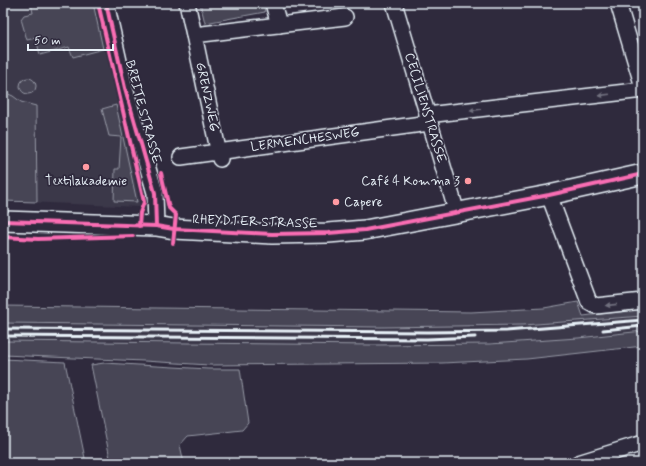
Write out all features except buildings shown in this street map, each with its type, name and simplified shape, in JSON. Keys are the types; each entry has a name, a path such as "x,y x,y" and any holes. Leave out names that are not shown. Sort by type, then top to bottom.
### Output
{"main road":[{"name":"RHEYDTER STRASSE","path":"3,221 156,226 174,229 272,234 328,233 365,230 457,213 643,174"}],"street":[{"name":"BREITE STRASSE","path":"106,3 125,88 155,193 156,226"},
{"name":"GRENZWEG","path":"187,3 219,156"},
{"path":"273,3 279,25"},
{"name":"CECILIENSTRASSE","path":"394,3 457,213"},
{"path":"618,3 643,87"},
{"path":"194,35 345,16"},
{"name":"LERMENCHESWEG","path":"181,157 219,156 428,119 643,90"},
{"path":"548,195 585,295 589,302 596,306 643,301"},
{"path":"578,463 643,443"}],"shaded area":[{"path":"3,3 95,3 140,207 3,201"},
{"path":"31,3 93,3 103,49 73,57 69,47 40,55 36,38 27,40 21,19 24,15 33,13"},
{"path":"200,3 263,3 265,12 205,23"},
{"path":"25,78 31,78 36,83 34,92 31,94 25,94 20,89 20,83"},
{"path":"4,92 21,102 36,106 37,202 3,201"},
{"path":"116,105 137,202 114,201 115,169 119,169 121,137 109,136 102,109"},
{"path":"578,302 583,316 643,309 643,316 523,325 381,327 3,323 3,306 471,312 544,308"},
{"path":"643,316 643,331 578,338 490,344 373,345 3,341 3,323 381,327 523,325"},
{"path":"643,331 643,346 527,359 442,363 209,365 3,355 3,341 373,345 490,344 578,338"},
{"path":"3,359 65,362 86,463 3,463"},
{"path":"104,363 208,369 240,369 248,423 242,430 188,436 180,445 184,463 111,463 91,365"}],"railway":[{"path":"3,329 428,332 506,331 643,320"},
{"path":"603,330 643,326"},
{"path":"3,336 427,339 475,337"}],"cycle path":[{"path":"98,3 144,202 140,213 139,226"},
{"path":"106,3 125,88 155,193 156,226"},
{"path":"161,173 169,208 176,215 173,243"},
{"path":"3,221 156,226 174,229 272,234 328,233 365,230 549,195 643,174"},
{"path":"3,237 38,239 133,236"}],"place":[{"name":"Textilakademie","path":"86,167"},
{"name":"Café 4 Komma 3","path":"468,181"},
{"name":"Capere","path":"336,202"}]}
